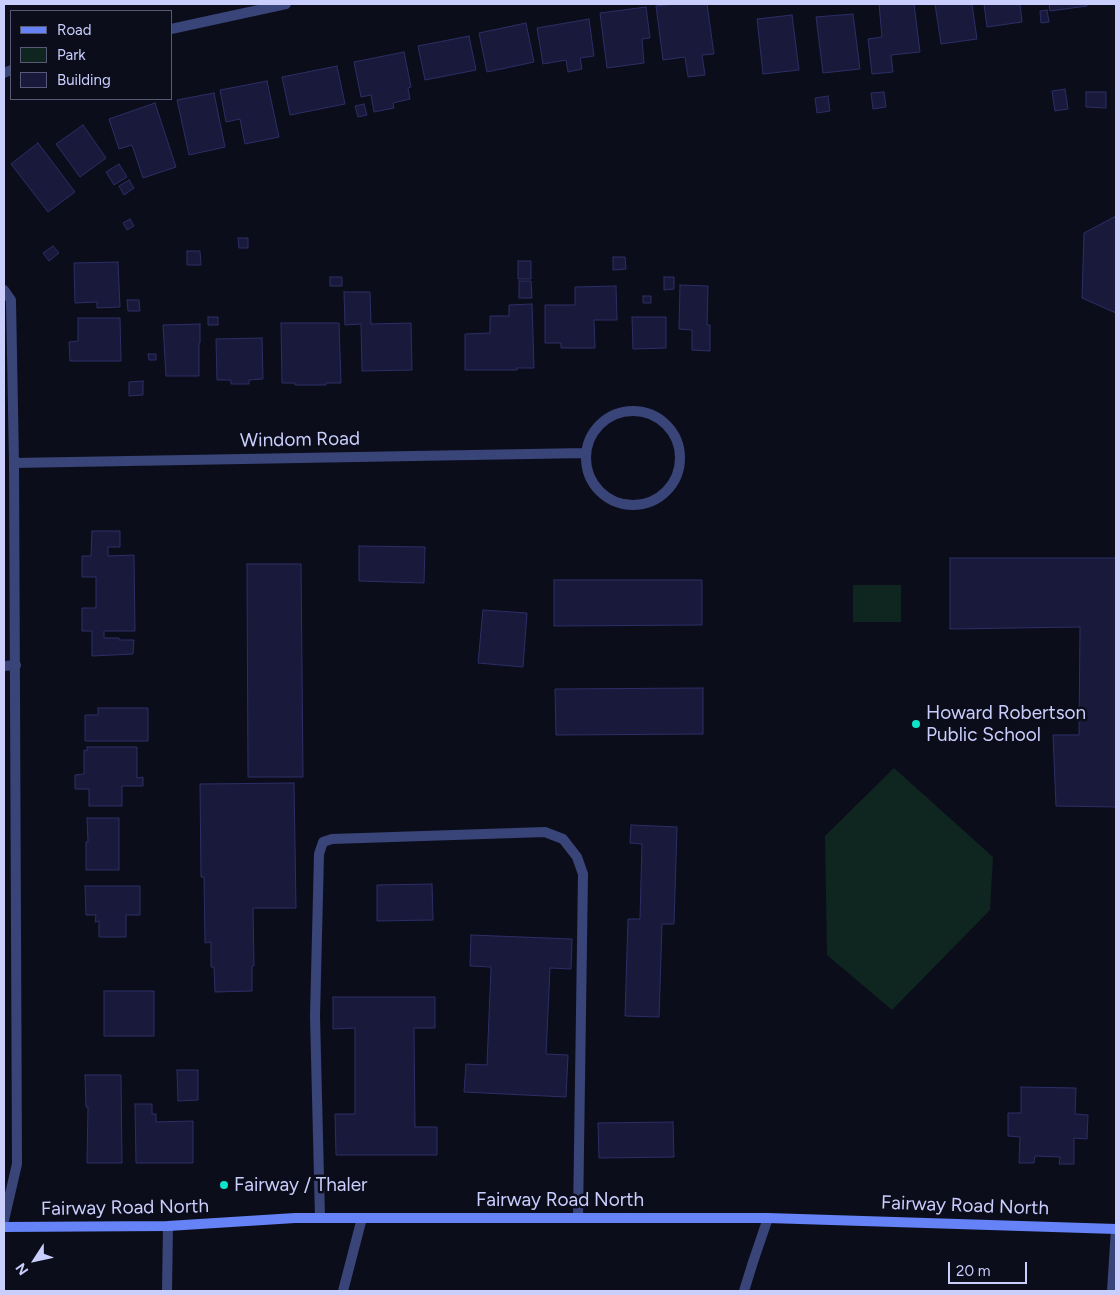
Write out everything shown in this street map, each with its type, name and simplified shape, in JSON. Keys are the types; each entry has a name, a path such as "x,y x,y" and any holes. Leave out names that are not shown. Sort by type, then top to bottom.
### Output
{"main road":[{"name":"Fairway Road North","path":"4,1227 168,1226 295,1218 768,1218 1116,1229"}],"street":[{"path":"172,29 286,4"},
{"path":"4,290 11,300 14,463 17,1164 4,1220"},
{"path":"630,411 642,412 658,418 670,429 679,446 679,472 671,487 660,498 635,506 619,504 605,497 594,485 587,470 586,453 590,438 600,424 614,415 630,411"},
{"name":"Windom Road","path":"14,463 586,453"},
{"path":"4,666 16,666"},
{"path":"320,1218 315,1016 319,854 323,842 332,839 544,832 563,839 577,857 583,874 578,1218"},
{"path":"343,1291 362,1218"},
{"path":"744,1291 768,1218"},
{"path":"166,1291 168,1226"},
{"path":"1112,1291 1116,1229"}],"green space":[{"path":"853,585 901,585 901,622 853,622"},
{"path":"894,768 993,857 990,910 892,1010 827,955 825,836"}],"building":[{"path":"707,4 714,54 702,55 705,75 688,77 685,57 663,60 656,6"},
{"path":"879,4 914,4 920,52 891,55 893,72 872,74 868,39 882,37"},
{"path":"935,4 972,4 977,39 941,44"},
{"path":"984,4 1020,4 1022,22 987,27"},
{"path":"1049,4 1087,4 1087,6 1050,11"},
{"path":"646,7 650,38 642,39 644,63 607,68 600,13"},
{"path":"1047,10 1049,22 1041,23 1040,11"},
{"path":"853,14 860,69 823,73 816,17"},
{"path":"792,15 799,70 763,74 757,19"},
{"path":"589,19 594,56 580,58 582,69 568,72 566,60 543,64 537,28"},
{"path":"526,23 534,62 487,72 479,33"},
{"path":"469,36 476,70 425,80 418,46"},
{"path":"404,52 411,87 408,88 410,99 393,103 394,108 374,112 371,95 361,97 354,62"},
{"path":"337,66 345,104 290,115 282,77"},
{"path":"267,81 279,137 245,144 240,119 226,122 220,90"},
{"path":"1065,89 1068,109 1055,111 1052,91"},
{"path":"884,92 886,107 873,109 871,93"},
{"path":"1086,92 1106,92 1106,108 1086,107"},
{"path":"214,93 225,147 189,155 177,100"},
{"path":"828,96 830,111 817,113 815,98"},
{"path":"155,103 176,167 143,178 132,145 119,149 109,119"},
{"path":"364,104 367,115 358,117 355,106"},
{"path":"83,125 106,158 80,177 56,144"},
{"path":"38,143 75,192 48,212 11,164"},
{"path":"119,164 127,177 114,185 106,172"},
{"path":"129,180 134,188 124,195 119,186"},
{"path":"1116,216 1116,313 1082,298 1084,233"},
{"path":"130,219 134,226 127,230 123,223"},
{"path":"238,238 248,238 248,248 239,248"},
{"path":"53,246 59,253 49,261 43,253"},
{"path":"187,251 200,251 201,265 187,265"},
{"path":"613,257 625,257 626,269 613,270"},
{"path":"518,261 531,261 531,279 518,279"},
{"path":"118,262 120,307 97,308 97,302 75,303 74,263"},
{"path":"330,277 342,277 342,286 330,286"},
{"path":"664,277 674,277 674,289 664,290"},
{"path":"519,281 531,281 532,298 519,298"},
{"path":"680,285 708,286 707,325 710,325 710,351 692,350 692,330 679,329"},
{"path":"616,286 617,320 594,320 595,348 561,348 561,343 545,343 545,305 575,305 575,287"},
{"path":"344,292 370,292 371,324 411,323 412,370 362,371 361,324 345,325"},
{"path":"643,296 651,296 651,303 643,303"},
{"path":"127,300 139,300 140,311 128,311"},
{"path":"532,304 534,368 517,368 517,370 465,370 465,334 490,333 490,316 509,316 509,305"},
{"path":"208,317 218,317 218,325 208,325"},
{"path":"632,317 666,317 666,348 633,349"},
{"path":"78,318 120,318 121,361 70,361 69,342 78,341"},
{"path":"281,323 339,323 341,383 295,385 295,383 282,383"},
{"path":"200,324 199,376 166,376 163,325"},
{"path":"262,338 263,379 249,380 249,384 231,384 231,380 217,380 216,339"},
{"path":"148,354 156,354 156,360 149,360"},
{"path":"143,381 143,395 129,396 129,382"},
{"path":"92,531 120,531 120,547 108,547 108,556 134,555 135,631 104,631 104,638 134,640 133,654 92,656 92,631 82,631 82,608 96,608 96,577 82,577 82,556 91,556"},
{"path":"359,546 425,547 424,583 359,581"},
{"path":"950,558 1116,558 1116,807 1056,806 1053,735 1079,735 1080,627 950,629"},
{"path":"247,564 301,564 303,777 248,777"},
{"path":"554,580 702,580 702,625 554,626"},
{"path":"483,610 527,613 523,667 478,663"},
{"path":"703,688 703,734 556,735 555,689"},
{"path":"98,708 148,708 148,741 85,741 85,715 98,715"},
{"path":"87,747 137,747 137,778 143,777 143,786 122,786 122,806 89,806 89,789 75,789 75,775 84,774 84,750 87,751"},
{"path":"294,783 296,908 253,908 254,966 252,966 252,991 215,992 214,967 211,967 211,942 205,943 204,877 201,877 200,784"},
{"path":"87,818 119,818 119,870 86,870"},
{"path":"631,825 677,827 674,924 662,924 659,1017 625,1016 628,919 640,919 642,844 630,843"},
{"path":"432,884 433,920 377,921 377,885"},
{"path":"85,886 140,886 140,915 126,915 126,937 99,937 99,921 95,922 96,915 86,915"},
{"path":"471,935 572,939 571,969 550,968 546,1054 568,1055 566,1097 464,1092 466,1064 487,1065 491,967 470,966"},
{"path":"104,991 154,991 154,1036 104,1036"},
{"path":"333,997 435,997 435,1028 414,1028 415,1127 437,1127 437,1155 336,1155 335,1114 355,1114 355,1028 333,1029"},
{"path":"177,1070 198,1070 198,1100 178,1101"},
{"path":"85,1075 121,1075 122,1163 87,1163 88,1107 86,1107"},
{"path":"1021,1087 1076,1088 1075,1114 1088,1115 1087,1139 1074,1138 1074,1164 1059,1164 1060,1157 1035,1156 1034,1163 1019,1163 1020,1137 1008,1136 1008,1113 1021,1113"},
{"path":"135,1104 152,1104 152,1114 156,1114 156,1122 193,1121 193,1163 136,1163"},
{"path":"673,1122 674,1157 599,1158 598,1123"}],"place":[{"name":"Howard Robertson Public School","path":"916,724"},
{"name":"Fairway / Thaler","path":"224,1185"}]}
